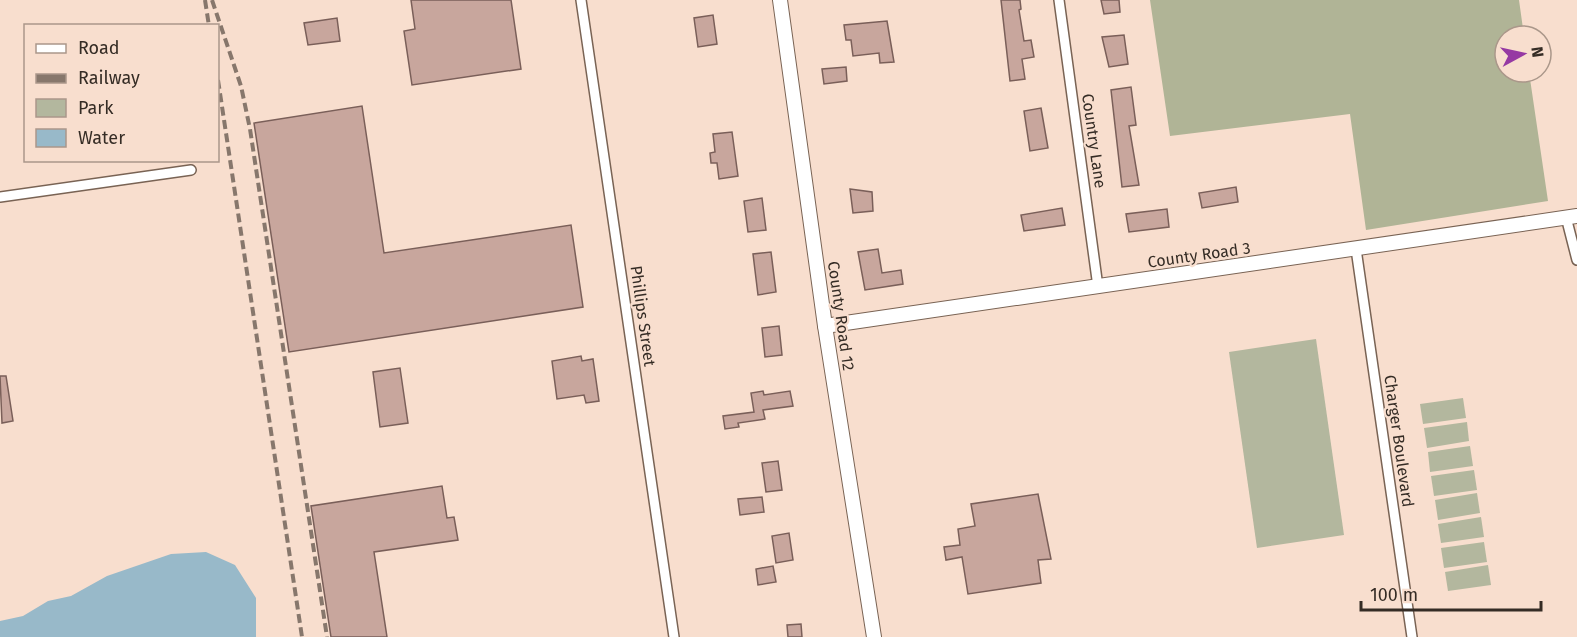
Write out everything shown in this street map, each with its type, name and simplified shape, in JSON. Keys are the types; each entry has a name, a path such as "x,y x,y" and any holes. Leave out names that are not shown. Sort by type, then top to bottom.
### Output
{"street":[{"name":"Phillips Street","path":"581,0 674,637"},
{"name":"County Road 12","path":"780,0 825,326 874,637"},
{"name":"Country Lane","path":"1059,0 1098,287"},
{"path":"0,197 191,170"},
{"name":"County Road 3","path":"825,326 1571,216"},
{"path":"1571,216 1577,260"},
{"name":"Charger Boulevard","path":"1356,249 1412,637"}],"green space":[{"path":"1150,0 1519,0 1522,24 1493,24 1493,84 1531,84 1548,201 1366,230 1350,114 1170,136"},
{"path":"1316,339 1344,535 1257,548 1229,352"},
{"path":"1463,398 1466,418 1423,424 1420,404"},
{"path":"1467,422 1469,441 1427,448 1424,428"},
{"path":"1470,446 1473,466 1430,472 1428,452"},
{"path":"1474,470 1477,490 1434,496 1431,476"},
{"path":"1477,493 1480,513 1438,520 1435,500"},
{"path":"1481,517 1484,537 1441,543 1438,524"},
{"path":"1484,542 1487,562 1444,568 1441,548"},
{"path":"1488,565 1491,585 1448,591 1445,572"}],"water":[{"path":"206,552 235,565 256,598 256,637 0,637 0,621 23,616 48,601 71,596 107,576 171,554"}],"building":[{"path":"411,0 511,0 521,69 412,85 404,31 415,29"},
{"path":"1001,0 1020,0 1021,9 1019,10 1024,41 1031,40 1034,57 1022,59 1025,79 1010,81"},
{"path":"1101,0 1119,0 1120,12 1104,14"},
{"path":"713,15 717,44 698,47 694,18"},
{"path":"337,18 340,41 308,45 304,23"},
{"path":"887,21 894,62 880,63 879,53 853,56 851,40 846,40 844,25"},
{"path":"1124,35 1128,64 1109,67 1102,37"},
{"path":"846,67 847,81 824,84 822,69"},
{"path":"1131,87 1136,125 1129,126 1139,185 1122,187 1111,90"},
{"path":"362,106 384,253 571,225 583,307 289,352 254,123"},
{"path":"1041,108 1048,148 1030,151 1024,111"},
{"path":"732,132 738,176 719,179 717,163 711,163 710,153 715,152 713,134"},
{"path":"1236,187 1238,202 1202,208 1199,193"},
{"path":"850,189 872,192 873,211 853,213"},
{"path":"762,198 766,230 748,232 744,201"},
{"path":"1062,208 1065,225 1024,231 1021,215"},
{"path":"1167,209 1169,227 1129,232 1126,214"},
{"path":"878,249 882,273 901,270 903,284 865,290 858,252"},
{"path":"771,252 776,292 758,295 753,254"},
{"path":"779,326 782,355 765,357 762,328"},
{"path":"581,356 582,361 593,359 599,401 586,403 584,395 557,399 552,361"},
{"path":"400,368 408,423 380,427 373,372"},
{"path":"0,376 6,376 13,421 2,423"},
{"path":"763,391 764,395 790,391 793,406 763,410 765,419 738,423 739,427 725,429 723,416 754,412 751,393"},
{"path":"778,461 782,490 766,492 762,463"},
{"path":"442,486 447,518 454,517 458,540 374,552 387,637 331,637 311,506"},
{"path":"1038,494 1051,559 1038,560 1041,583 968,594 962,557 946,560 944,547 960,545 958,529 975,526 971,504"},
{"path":"762,497 764,512 740,515 738,499"},
{"path":"789,533 793,560 776,563 772,536"},
{"path":"773,566 776,582 758,585 756,569"},
{"path":"801,624 802,637 788,637 787,625"}],"railway":[{"path":"205,0 209,24"},
{"path":"212,0 241,86 250,129 327,637"},
{"path":"219,87 302,637"}]}
